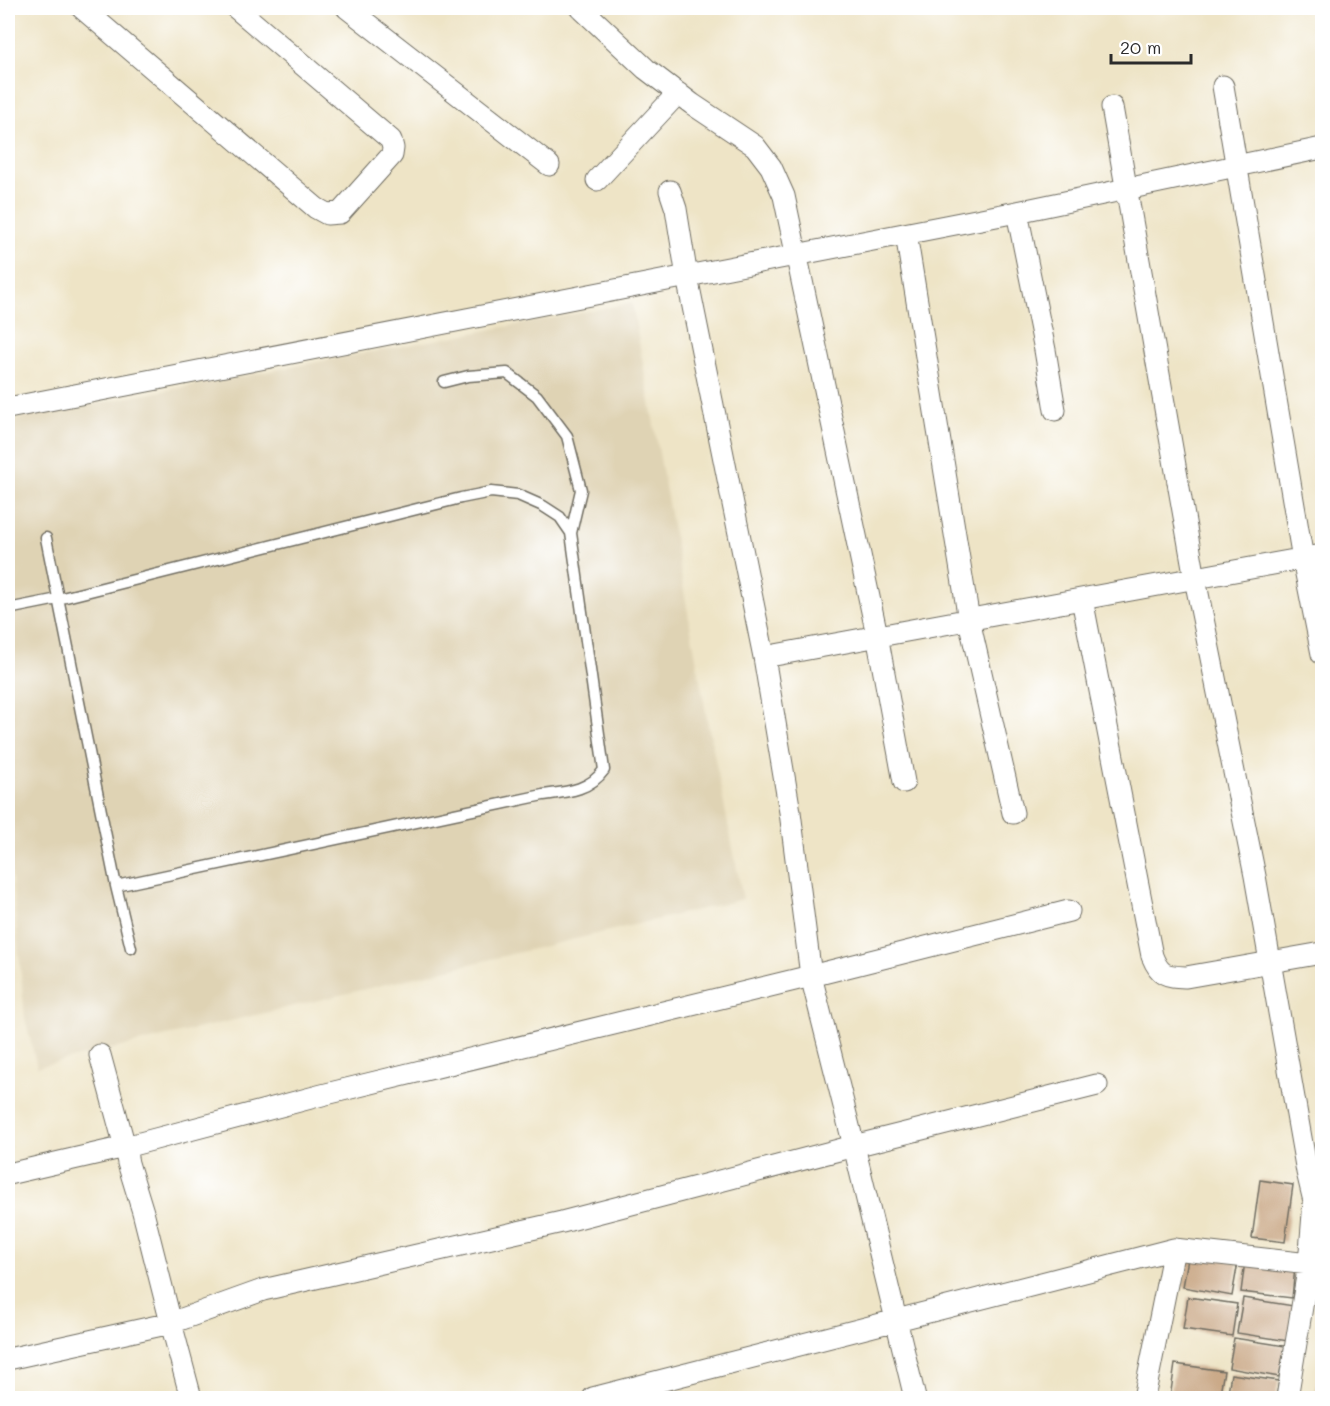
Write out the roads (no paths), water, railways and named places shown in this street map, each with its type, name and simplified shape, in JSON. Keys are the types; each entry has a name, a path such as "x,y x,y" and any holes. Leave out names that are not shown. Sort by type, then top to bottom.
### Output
{"street":[{"path":"82,8 316,208 327,214 340,213 392,155 391,140 236,8"},
{"path":"346,8 549,165"},
{"path":"581,8 646,69 755,146 771,167 784,196 877,636 904,782"},
{"path":"1223,86 1236,167 1313,557 1323,654"},
{"path":"597,180 678,93"},
{"path":"1112,107 1195,579 1251,854 1307,1172 1313,1191 1309,1264 1287,1398"},
{"path":"8,408 906,234 1323,148"},
{"path":"670,191 676,209 687,277 764,657 790,813 811,976 915,1398"},
{"path":"1017,212 1055,410"},
{"path":"906,234 969,620 1013,813"},
{"path":"764,657 1313,557"},
{"path":"1082,599 1152,956 1157,968 1167,976 1186,977 1323,952"},
{"path":"8,1174 125,1147 322,1095 1069,911"},
{"path":"100,1055 191,1398"},
{"path":"8,1359 171,1323 263,1290 562,1222 1097,1085"},
{"path":"593,1398 1174,1249 1309,1264"},
{"path":"1143,1398 1174,1249"}],"lane":[{"path":"116,886 570,791 596,781 603,770 571,533 581,490 567,436 537,396 507,373 468,376 444,382"},
{"path":"8,609 58,599 491,492 518,495 543,506 560,517 571,533"},
{"path":"46,538 130,948"}]}
